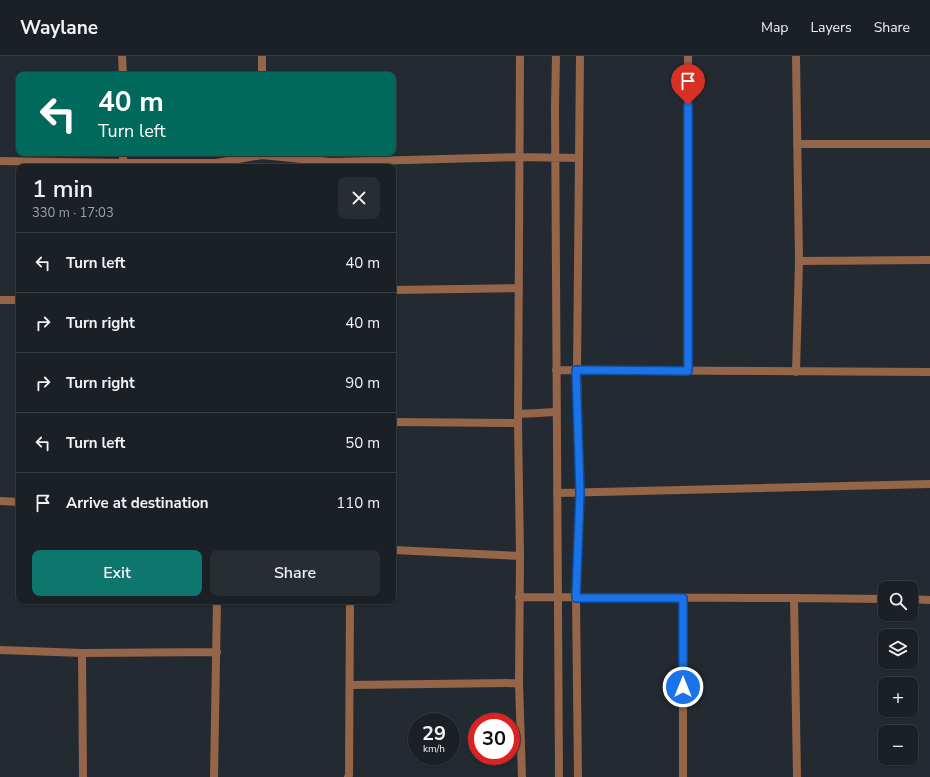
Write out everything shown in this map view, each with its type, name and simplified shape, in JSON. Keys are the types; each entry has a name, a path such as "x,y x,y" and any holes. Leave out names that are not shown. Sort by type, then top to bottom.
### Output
{"street":[{"path":"122,56 122,72"},
{"path":"262,56 262,72"},
{"path":"520,56 518,423 520,556 519,683 522,777"},
{"path":"556,56 556,412 558,494 559,777"},
{"path":"578,777 576,598 580,493 576,370 580,56"},
{"path":"688,56 688,371"},
{"path":"796,56 799,261 796,372"},
{"path":"797,144 930,144"},
{"path":"123,156 123,163"},
{"path":"220,164 254,156"},
{"path":"275,156 325,164"},
{"path":"354,164 519,157 578,158"},
{"path":"0,161 62,164"},
{"path":"102,164 170,164"},
{"path":"799,261 930,260"},
{"path":"396,290 518,288"},
{"path":"0,300 16,300"},
{"path":"556,370 930,372"},
{"path":"519,414 556,412"},
{"path":"396,422 518,423"},
{"path":"558,494 930,484"},
{"path":"0,502 16,502"},
{"path":"396,550 520,556"},
{"path":"519,597 878,599"},
{"path":"683,598 683,777"},
{"path":"794,598 797,777"},
{"path":"918,599 930,600"},
{"path":"214,777 217,604"},
{"path":"348,777 350,604"},
{"path":"0,650 82,653 217,652"},
{"path":"82,653 83,777"},
{"path":"350,685 519,683"}],"route":[{"path":"683,687 683,598 576,598 580,493 576,370 688,371 688,105"}]}
